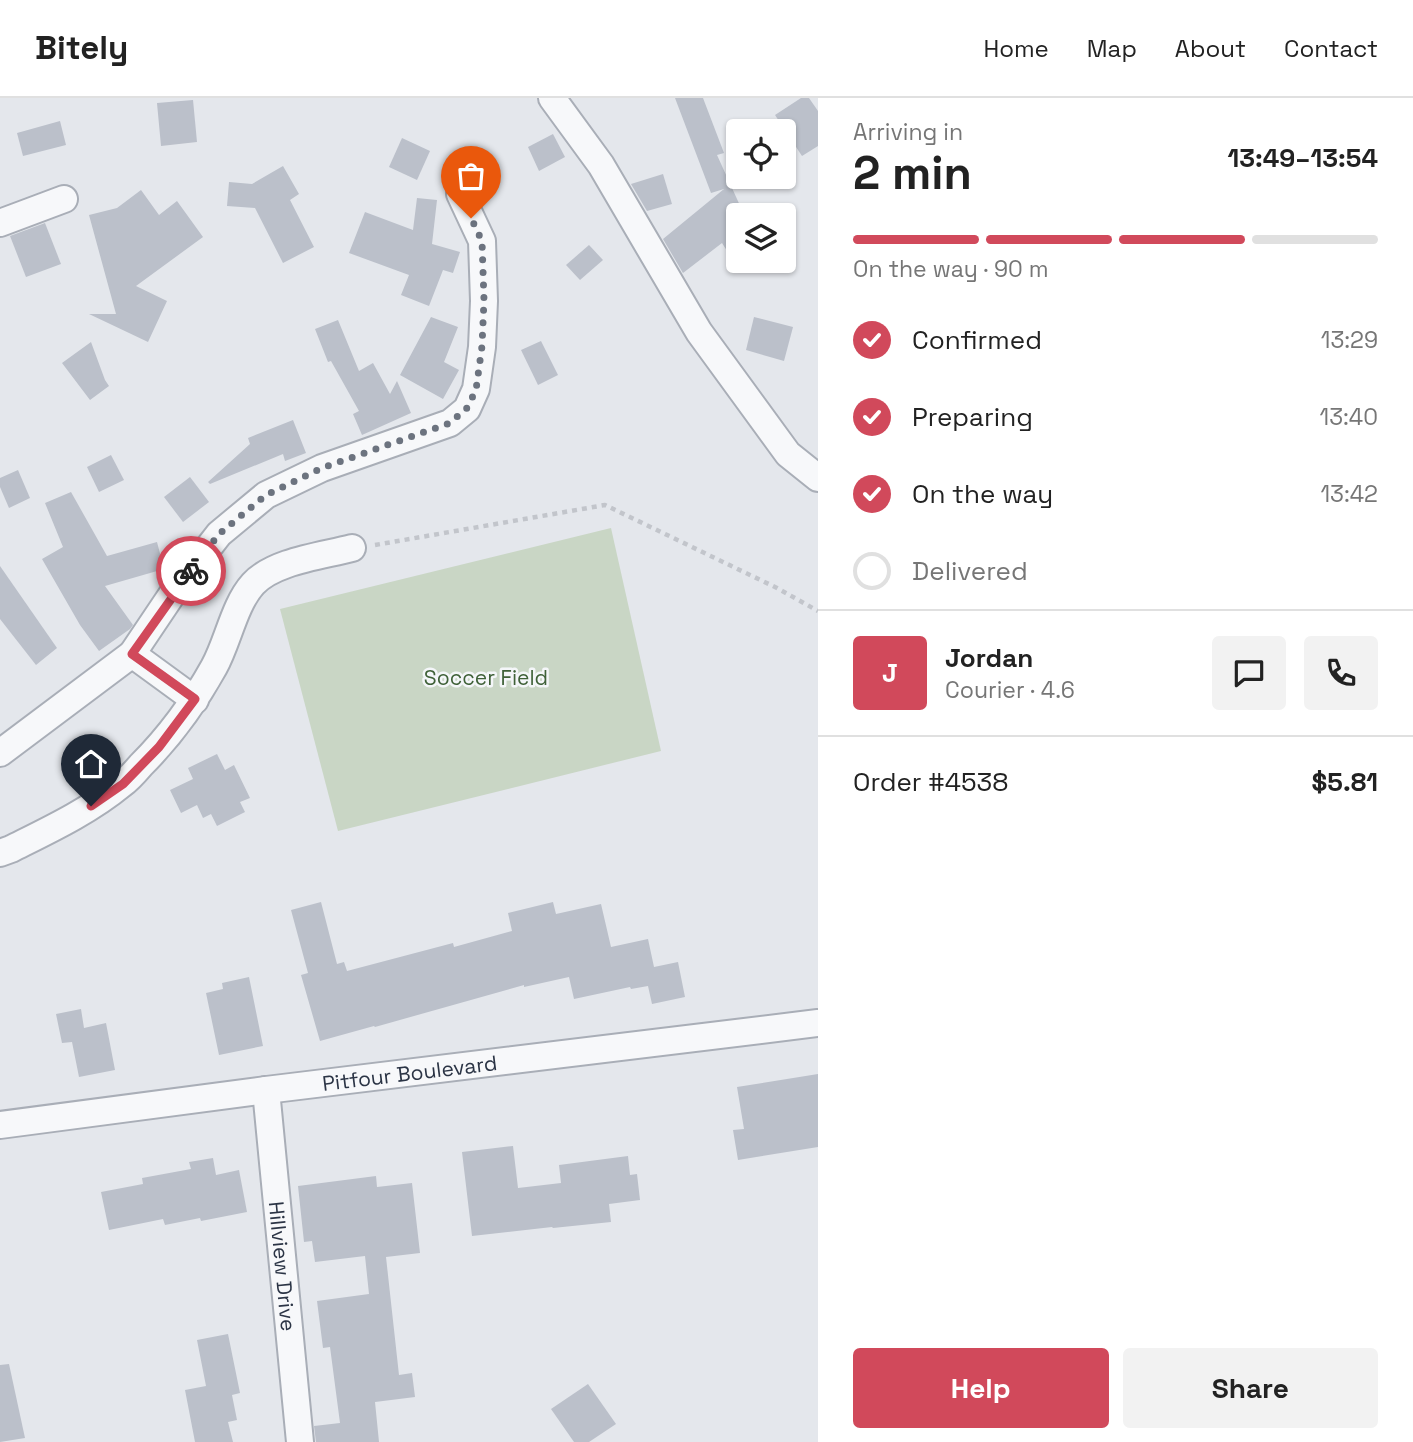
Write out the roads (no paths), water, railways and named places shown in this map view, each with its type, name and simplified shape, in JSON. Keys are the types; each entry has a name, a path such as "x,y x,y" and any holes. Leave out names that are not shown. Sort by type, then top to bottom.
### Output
{"street":[{"path":"552,98 601,165 699,332 788,454 818,478"},
{"path":"0,753 132,654 173,593 219,534 266,495 322,468 450,423 467,408 476,390 484,300 482,241 460,194"},
{"path":"0,223 64,199"},
{"path":"0,853 75,816 123,784 159,747 195,699 216,664 241,603 252,585 267,572 352,548"},
{"path":"132,654 195,699"},
{"name":"Pitfour Boulevard","path":"0,1125 818,1023"},
{"name":"Hillview Drive","path":"266,1090 300,1442"}],"park label":[{"name":"Soccer Field","path":"486,677"}]}
